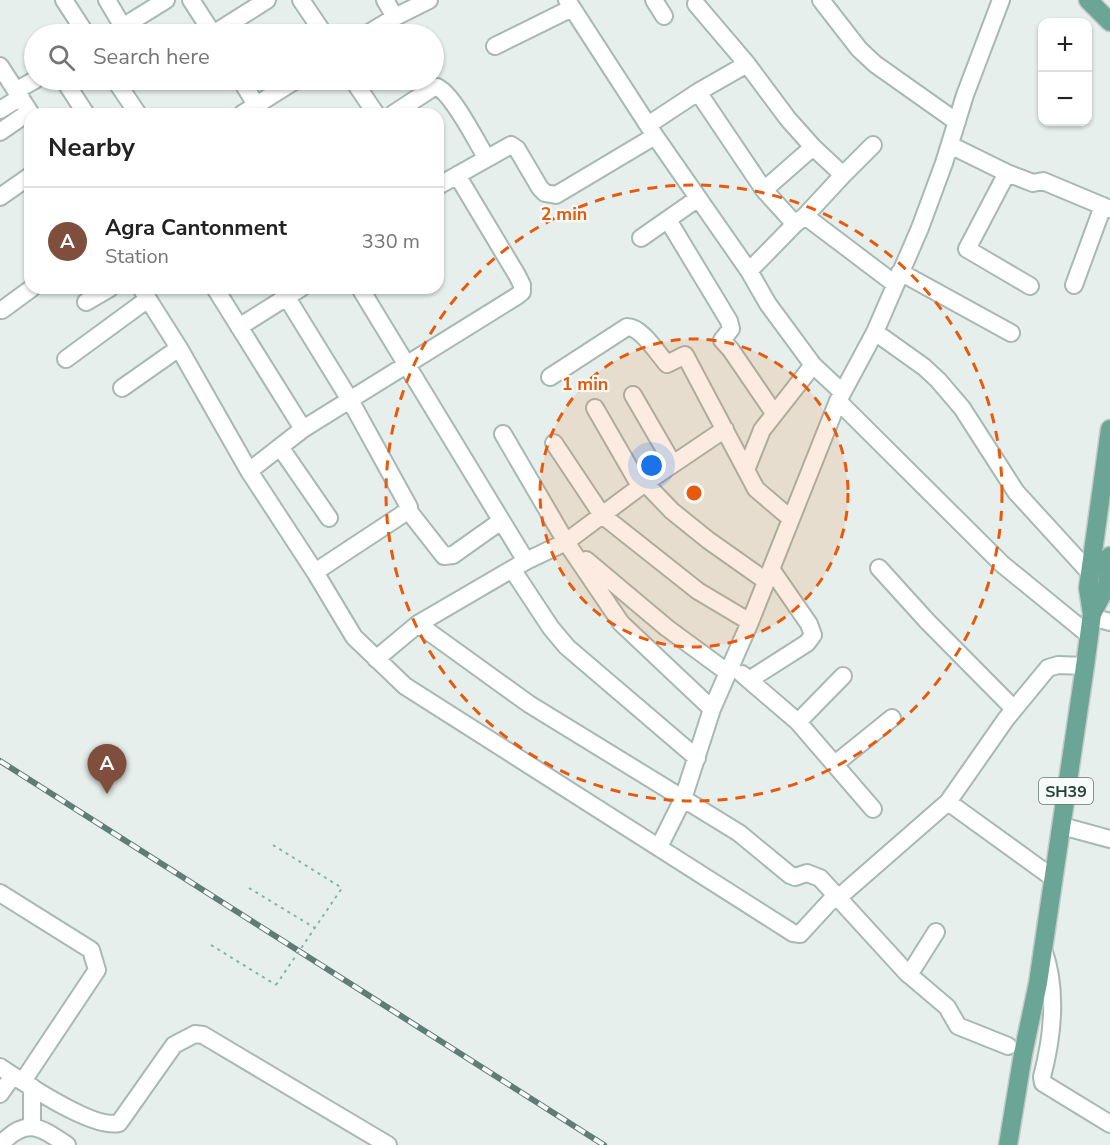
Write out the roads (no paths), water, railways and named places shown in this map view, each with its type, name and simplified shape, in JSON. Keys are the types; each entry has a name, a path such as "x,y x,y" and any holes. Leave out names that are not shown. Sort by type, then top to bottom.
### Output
{"main road":[{"path":"1088,0 1110,22"},
{"name":"SH39","path":"1008,1145 1023,1054 1038,983 1085,666 1091,622 1088,588 1110,429"},
{"name":"SH39","path":"1091,622 1107,585 1110,556"}],"street":[{"path":"64,0 80,24"},
{"path":"107,0 115,24"},
{"path":"128,24 166,0"},
{"path":"191,0 207,24"},
{"path":"229,24 267,0"},
{"path":"301,0 317,24"},
{"path":"385,0 395,17"},
{"path":"383,24 429,0"},
{"path":"654,0 664,16"},
{"path":"821,0 859,49 875,64 957,122"},
{"path":"659,847 683,799 712,709 750,622 840,396 874,332 927,210 965,95 1001,0"},
{"path":"495,46 570,4 698,199 749,271 768,304 813,365 840,396 1002,564 1091,622 1110,622"},
{"path":"696,4 747,64 788,119 843,175"},
{"path":"444,183 507,145 515,146 540,188 545,193 556,195 652,130 698,92 747,64"},
{"path":"0,66 24,103"},
{"path":"70,90 82,108"},
{"path":"122,90 134,108"},
{"path":"247,90 258,108"},
{"path":"260,108 283,90"},
{"path":"360,90 372,108"},
{"path":"403,108 432,90"},
{"path":"442,90 455,106 486,157"},
{"path":"698,92 764,189 800,220 897,278 1011,333"},
{"path":"0,110 24,103"},
{"path":"0,132 24,103"},
{"path":"749,271 873,145"},
{"path":"950,145 1033,183 1043,181 1107,207 1074,285"},
{"path":"764,189 813,147"},
{"path":"1008,173 968,249 1030,286"},
{"path":"249,471 303,429 522,292 522,285 517,275 457,175"},
{"path":"0,197 24,180"},
{"path":"641,238 698,199"},
{"path":"668,219 729,321 730,329 722,340 745,369 774,413"},
{"path":"2,310 24,294"},
{"path":"86,302 100,294"},
{"path":"66,359 143,294"},
{"path":"145,294 179,348 249,471 354,637 405,686 796,934 800,934 836,897 948,802 1014,709 1048,668 1058,665 1085,666"},
{"path":"219,294 303,429"},
{"path":"239,327 281,294"},
{"path":"285,294 350,400 408,504 408,510 444,556 453,555 501,521"},
{"path":"364,294 501,521 519,565 551,628 567,647 697,758"},
{"path":"550,378 627,327 640,331 667,364 683,355 686,356 760,493 790,518"},
{"path":"874,332 924,367 938,380 981,436 1016,492 1090,574"},
{"path":"122,388 179,348"},
{"path":"746,470 762,430 813,365"},
{"path":"633,395 673,464"},
{"path":"595,408 643,485 708,540 769,575 809,624 813,635 807,643 749,680"},
{"path":"376,658 418,624 519,565 568,545 602,515 725,429"},
{"path":"503,434 568,545 621,623 712,709"},
{"path":"554,443 602,515 698,591 750,622"},
{"path":"280,447 328,518"},
{"path":"315,572 408,510"},
{"path":"568,545 668,628 749,680 798,722 873,809"},
{"path":"879,568 927,621 1014,709"},
{"path":"418,624 529,704 739,833 790,875 795,877 807,873 820,878 909,975 947,1007 958,1026 1008,1046"},
{"path":"798,722 843,676"},
{"path":"835,765 892,718"},
{"path":"948,802 1053,879"},
{"path":"1062,826 1110,839"},
{"path":"0,893 91,950 97,970 17,1078 0,1094"},
{"path":"909,975 936,932"},
{"path":"1043,948 1048,962 1053,997 1051,1039 1042,1077 1043,1083 1046,1087 1110,1124"},
{"path":"17,1078 87,1117 103,1124 119,1124 174,1045 195,1034 202,1035 388,1145"},
{"path":"17,1078 32,1126"},
{"path":"0,1145 17,1129 32,1126 47,1131 68,1145"}],"railway":[{"path":"0,761 604,1145"}],"place":[{"name":"Agra Cantonment","path":"107,794"}]}
